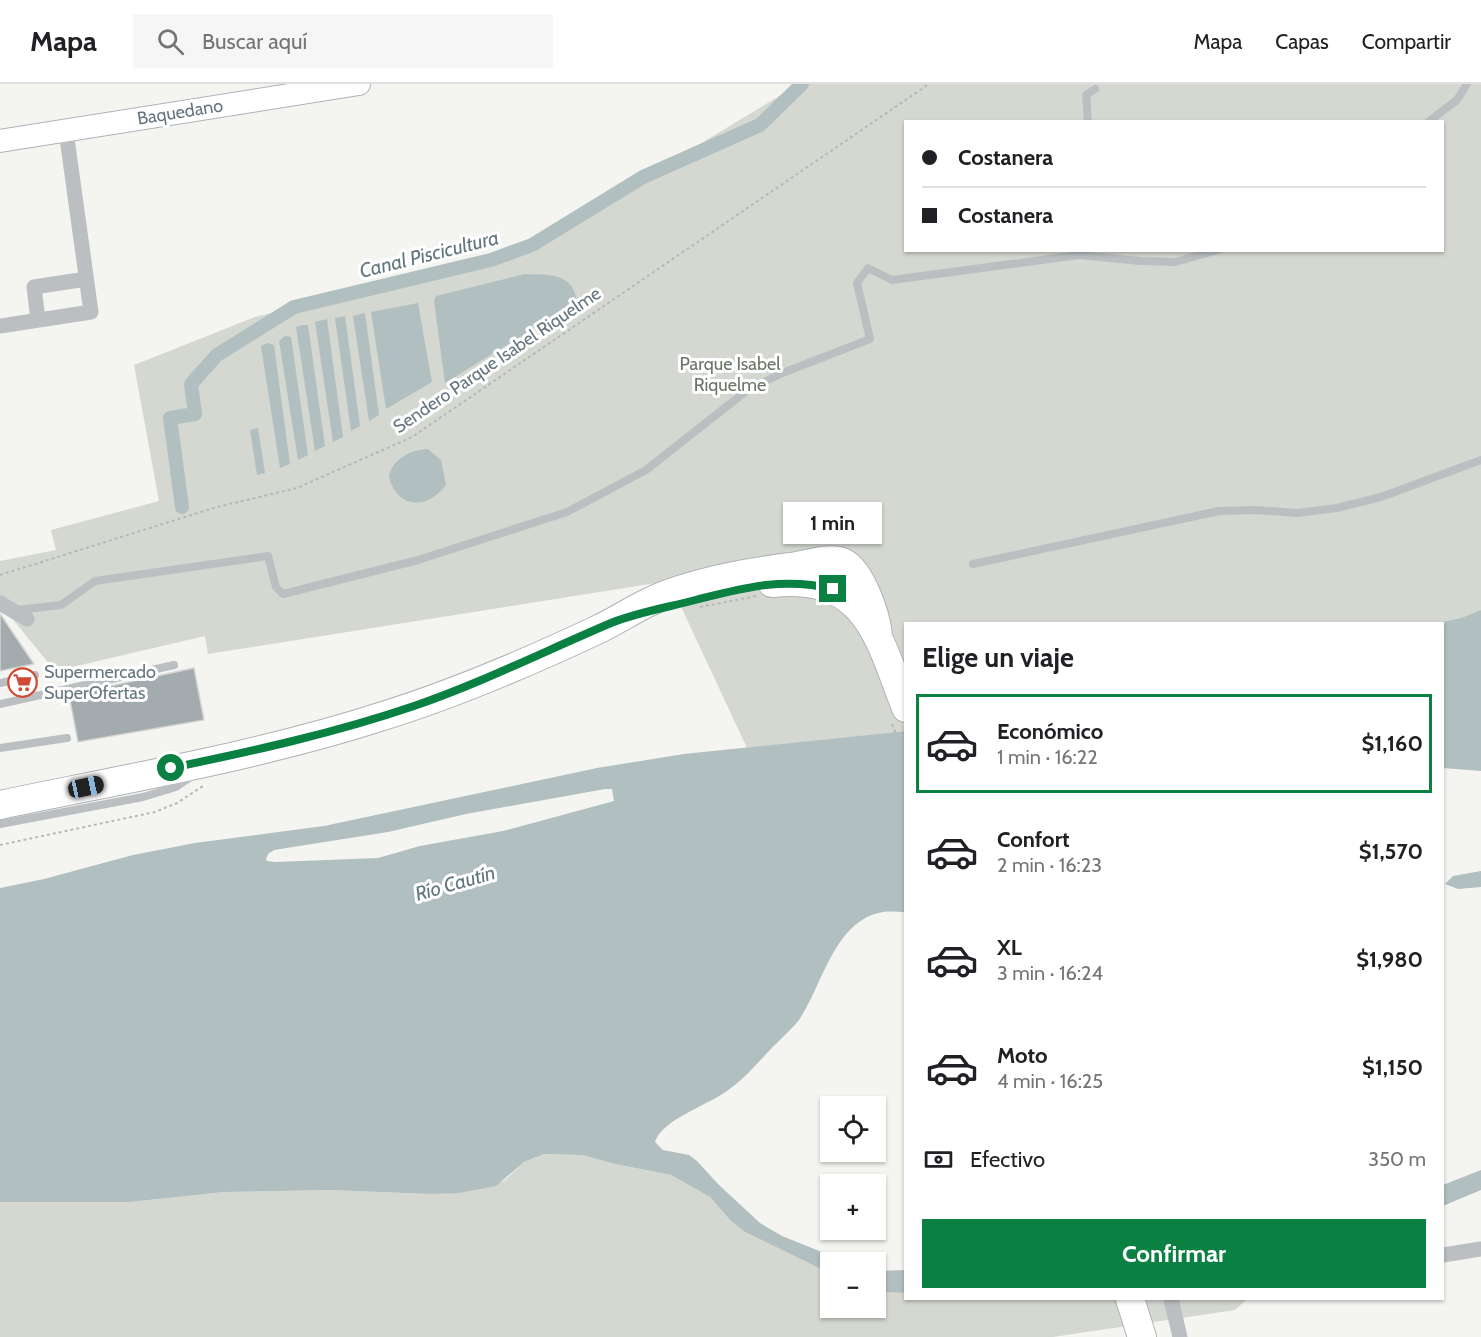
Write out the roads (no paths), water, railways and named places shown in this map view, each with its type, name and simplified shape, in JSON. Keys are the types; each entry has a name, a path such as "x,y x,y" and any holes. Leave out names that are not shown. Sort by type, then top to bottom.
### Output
{"highway":[{"path":"0,805 214,759 347,727 416,705 497,674 612,622 667,594 822,561 840,561 849,566 860,580 877,624 898,712"},
{"path":"1130,1300 1142,1337"}],"street":[{"name":"Baquedano","path":"0,141 359,84"},
{"path":"0,326 92,312 66,130"},
{"path":"38,320 34,286 86,279"},
{"path":"0,603 21,615"},
{"path":"1444,1255 1481,1249"},
{"path":"1170,1300 1180,1337"}],"lane":[{"path":"1431,120 1457,100 1467,84"},
{"path":"1088,120 1086,95 1095,89"},
{"path":"21,615 61,605 94,581 268,556 276,587 283,594 418,560 567,512 646,470 745,392 780,374 870,339 857,283 868,268 892,280 1067,254 1175,262 1211,252"},
{"path":"972,564 1219,511 1255,510 1297,513 1337,508 1381,496 1481,460"},
{"path":"0,704 174,665"},
{"path":"0,683 35,675"},
{"path":"0,748 67,738"},
{"path":"0,824 143,797 185,782 214,759"}],"water":[{"path":"525,274 551,275 565,280 575,292 577,302 445,383 434,301 436,296"},
{"path":"418,303 432,382 386,409 371,312"},
{"path":"365,313 379,415 369,421 353,316"},
{"path":"345,316 360,426 351,431 335,318"},
{"path":"327,319 343,437 333,442 315,322"},
{"path":"308,325 325,446 315,451 296,327"},
{"path":"285,336 291,337 308,455 298,460 279,341"},
{"path":"268,343 274,345 290,464 280,468 261,346"},
{"path":"258,428 265,473 257,475 250,430"},
{"path":"428,449 441,460 446,485 431,499 422,502 406,500 393,488 389,477 391,471 398,460 403,457 415,451"},
{"path":"1481,610 1481,771 1444,768 1444,622 1442,622 1461,618"},
{"name":"Río Cautín","path":"904,731 904,912 883,912 866,918 853,927 841,940 799,1020 736,1084 716,1098 675,1120 659,1134 655,1142 663,1150 689,1155 697,1161 760,1223 782,1236 822,1252 820,1269 745,1232 730,1220 710,1197 671,1175 582,1155 544,1154 524,1162 496,1186 459,1193 329,1190 224,1192 130,1202 0,1202 0,888 44,879 133,855 195,843 324,826 597,768 684,754","holes":["612,789 614,801 503,831 420,846 378,858 275,862 266,859 268,854 274,850 388,832 466,814"]},
{"path":"1481,871 1481,887 1458,889 1445,884 1453,876"},
{"path":"1481,1170 1481,1190 1444,1206 1444,1185"},
{"path":"904,1270 904,1293 886,1292 886,1271"}],"waterway":[{"name":"Canal Piscicultura","path":"182,507 170,418 195,414 191,384 217,355 294,307 491,260 532,245 643,177 760,125 802,84"}],"place":[{"name":"Supermercado SuperOfertas","path":"23,682"}],"park label":[{"name":"Parque Isabel Riquelme","path":"730,374"}]}
